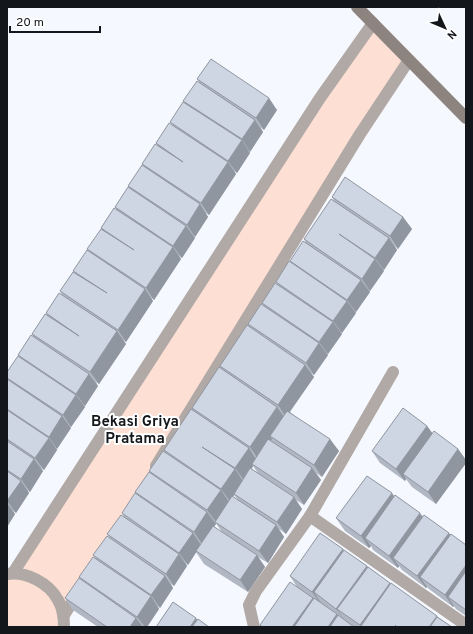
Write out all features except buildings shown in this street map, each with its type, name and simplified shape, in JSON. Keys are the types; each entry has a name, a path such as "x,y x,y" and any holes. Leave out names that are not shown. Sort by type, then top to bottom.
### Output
{"street":[{"path":"357,7 466,118"},
{"path":"64,621 58,599 46,585 30,576 10,574 316,104 373,23"},
{"path":"152,473 360,134 409,60"},
{"path":"254,627 249,604 256,591 310,516 393,372"},
{"path":"310,516 466,625"},
{"path":"64,621 85,581"}],"shaded area":[{"path":"373,23 409,60 64,615 64,627 7,627 7,574"}],"district":[{"name":"Bekasi Griya Pratama","path":"135,430"}]}
